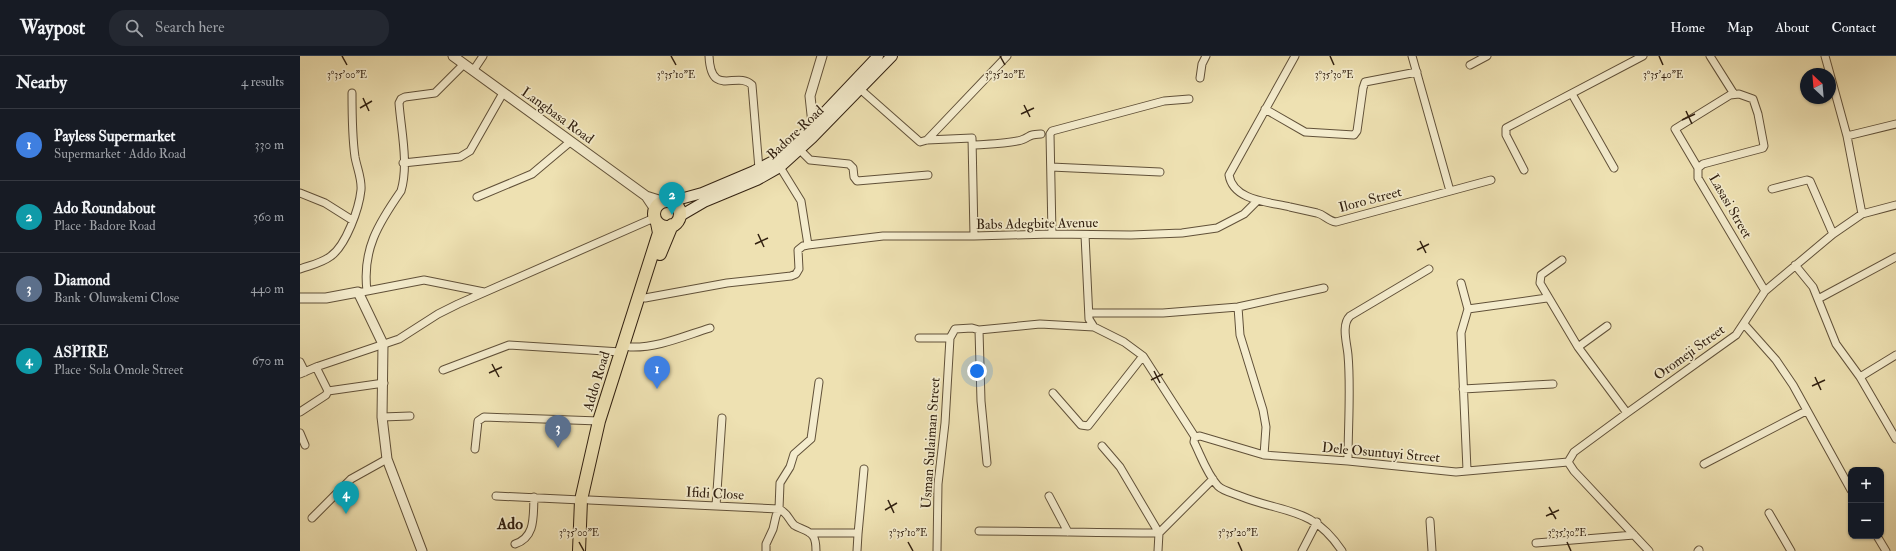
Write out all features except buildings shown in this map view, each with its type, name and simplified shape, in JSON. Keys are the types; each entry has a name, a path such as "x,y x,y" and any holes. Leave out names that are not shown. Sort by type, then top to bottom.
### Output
{"main road":[{"name":"Badore Road","path":"660,210 759,169 777,158 813,124 878,56"},
{"name":"Badore Road","path":"676,220 704,202 758,180 780,167 800,150 892,56"},
{"path":"679,209 676,220 663,227 660,210 679,209"},
{"name":"Addo Road","path":"586,551 585,500 625,350 659,233 660,210"},
{"name":"Addo Road","path":"579,551 585,500 599,421 676,220"}],"street":[{"name":"Langbasa Road","path":"452,56 646,196 660,210"},
{"path":"473,71 483,56"},
{"path":"710,56 710,71 715,77 722,80 749,82 752,84 759,169"},
{"path":"813,124 810,96 813,80 822,56"},
{"path":"927,140 1007,56"},
{"path":"1200,78 1202,64 1206,56"},
{"path":"1295,56 1265,109 1305,132 1354,135 1357,131 1363,88 1366,82 1417,72"},
{"path":"1412,56 1450,191"},
{"path":"1470,65 1487,56"},
{"path":"1698,168 1675,129 1734,94 1710,56"},
{"path":"1825,56 1828,68"},
{"path":"1524,170 1506,135 1506,128 1640,57"},
{"path":"422,551 387,459 382,417 384,383 383,344 362,292 367,255 372,240 403,184 399,103 401,99 405,97 435,93 464,64"},
{"path":"860,89 914,139 920,142 927,140 972,138 974,236"},
{"path":"300,269 323,261 332,255 340,246 352,220 361,189 355,158 352,122 352,93"},
{"path":"403,163 460,157 470,151 503,93"},
{"path":"1572,94 1614,168"},
{"name":"Lasasi Street","path":"1734,94 1746,95 1753,99 1758,114 1764,146 1760,150 1703,164 1698,168 1698,178 1766,291"},
{"path":"1836,96 1847,136 1862,214"},
{"path":"1052,234 1050,134 1052,131 1164,101 1190,99"},
{"name":"Iloro Street","path":"1265,109 1229,175 1230,180 1240,192 1257,201 1315,213 1322,215 1331,222 1336,222 1491,180"},
{"path":"1847,136 1896,124"},
{"path":"973,145 1010,142 1024,139 1030,134 1041,134"},
{"path":"477,197 532,174 570,142"},
{"path":"800,150 810,160 849,164 853,168 854,178 857,181 928,175"},
{"path":"645,298 727,283 792,276 796,274 799,269 798,250 803,246 808,245 801,201 780,167"},
{"path":"1051,167 1160,172"},
{"path":"1772,189 1807,180 1810,181 1833,234"},
{"path":"300,193 325,202 352,220"},
{"name":"Babs Adegbite Avenue","path":"808,245 883,236 1182,233 1217,228 1244,214 1257,201"},
{"name":"Oromeji Street","path":"1568,462 1574,452 1736,335 1766,291 1833,234 1862,214 1896,205"},
{"path":"300,362 302,373 399,339 438,314 660,210"},
{"path":"1085,235 1089,319 1094,327"},
{"path":"1818,299 1896,257"},
{"path":"1562,260 1541,275 1540,283 1547,298 1578,347 1626,413"},
{"path":"1796,265 1811,284 1836,344 1860,377 1896,438"},
{"path":"1348,461 1348,359 1345,325 1347,319 1429,269"},
{"path":"300,298 326,298 424,280 484,292"},
{"path":"1461,283 1468,309 1461,333 1467,470"},
{"path":"1089,312 1163,313 1238,307 1324,288"},
{"path":"1468,309 1547,298"},
{"path":"1238,307 1240,335 1263,410 1266,427 1264,455"},
{"path":"919,338 950,338 955,329 972,328 979,330 1040,324 1094,327 1124,342 1143,356 1195,437 1194,442 1213,480 1224,490 1260,504 1298,513 1317,522 1331,535 1342,551"},
{"path":"1744,324 1776,360 1793,385 1848,485"},
{"path":"1578,347 1607,326"},
{"path":"443,370 509,346 625,350 646,348 710,328"},
{"path":"979,330 981,401 987,462"},
{"name":"Usman Sulaiman Street","path":"936,551 938,484 945,423 950,338"},
{"path":"1860,377 1896,355"},
{"path":"1053,393 1081,425 1085,427 1088,426 1143,356"},
{"path":"316,367 328,391"},
{"path":"766,551 766,544 773,529 779,509 780,484 790,467 794,454 810,439 819,382"},
{"path":"300,412 326,395 328,391 384,383"},
{"path":"1463,389 1553,384"},
{"path":"1704,464 1806,411"},
{"path":"382,417 410,416"},
{"path":"475,449 478,422 484,417 599,421"},
{"path":"716,506 722,418"},
{"path":"300,432 305,445"},
{"name":"Dele Osuntuyi Street","path":"1195,437 1200,436 1264,455 1348,461 1456,472 1568,462"},
{"path":"1102,446 1120,468 1159,533 1158,551"},
{"path":"312,518 351,479 387,459"},
{"path":"1568,462 1574,471 1649,551"},
{"path":"857,551 864,469"},
{"path":"979,531 1068,532 1086,534 1159,533 1213,480"},
{"name":"Ifidi Close","path":"496,496 779,509"},
{"path":"1049,496 1068,532"},
{"path":"515,544 521,542 531,531 534,522 534,498"},
{"path":"779,509 788,515 793,524 810,533 858,534"},
{"path":"1769,513 1791,551"},
{"path":"1302,551 1317,522"},
{"path":"1430,522 1432,551"},
{"path":"810,533 814,537 816,551"},
{"path":"1536,543 1634,535"},
{"path":"1879,539 1886,551"}],"place":[{"name":"Ado Roundabout","path":"672,215"},
{"name":"Payless Supermarket","path":"657,389"},
{"name":"Diamond","path":"558,448"},
{"name":"ASPIRE","path":"346,514"}],"district":[{"name":"Ado","path":"510,523"}]}
